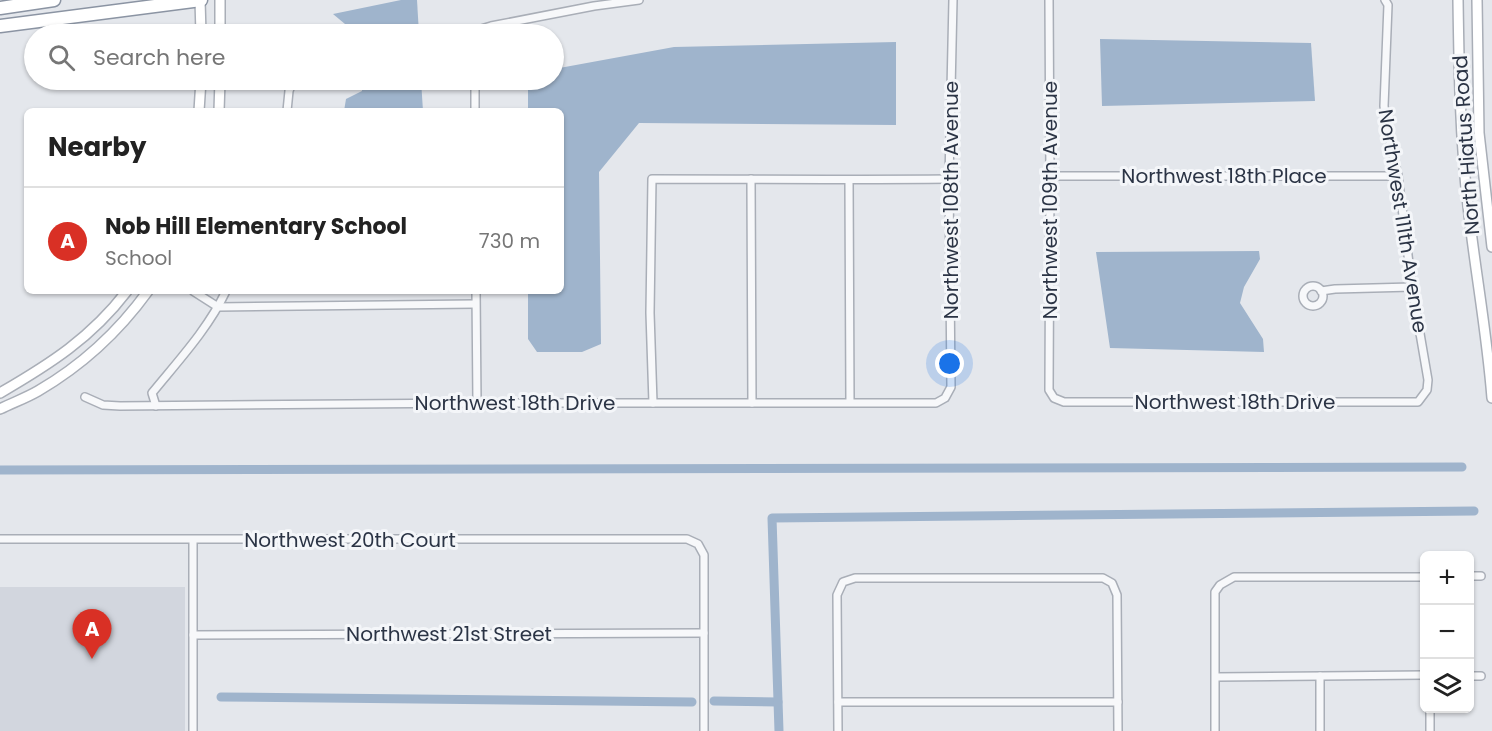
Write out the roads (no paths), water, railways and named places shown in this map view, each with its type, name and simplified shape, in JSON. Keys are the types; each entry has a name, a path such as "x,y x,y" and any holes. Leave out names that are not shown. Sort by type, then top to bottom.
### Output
{"highway":[{"path":"0,8 54,0"},
{"path":"0,26 201,0"}],"main road":[{"path":"201,0 201,24"},
{"path":"220,0 220,24"},
{"name":"North Hiatus Road","path":"1458,0 1461,128 1468,206 1492,398"},
{"name":"North Hiatus Road","path":"1477,0 1479,133 1492,247"},
{"path":"199,108 200,90"},
{"path":"219,108 220,90"},
{"path":"0,393 31,376 67,351 87,334 125,294"},
{"path":"0,409 38,391 75,366 132,313 146,294"}],"street":[{"path":"578,0 580,9"},
{"path":"507,24 580,9 594,3 639,0"},
{"name":"Northwest 108th Avenue","path":"945,398 951,387 949,179 952,0"},
{"name":"Northwest 109th Avenue","path":"1049,0 1049,390 1054,398"},
{"name":"Northwest 111th Avenue","path":"1385,0 1388,5 1384,106 1398,176 1412,287 1428,380 1428,390 1418,402"},
{"path":"287,108 289,90"},
{"path":"475,90 475,108"},
{"name":"Northwest 18th Place","path":"1050,176 1398,176"},
{"path":"653,403 650,313 652,179 949,179"},
{"path":"751,179 752,403"},
{"path":"849,180 850,402"},
{"path":"1321,291 1412,287"},
{"path":"198,294 218,307 476,304"},
{"path":"156,406 152,393 182,357 218,307 224,294"},
{"path":"476,294 477,403"},
{"name":"Northwest 18th Drive","path":"85,397 103,405 156,406 936,403 945,398"},
{"name":"Northwest 18th Drive","path":"1054,398 1064,402 1418,402"},
{"name":"Northwest 20th Court","path":"0,539 687,539 698,544 704,555 704,633"},
{"path":"193,540 193,731"},
{"path":"1474,576 1481,576"},
{"path":"1215,731 1215,592 1220,585 1234,577 1420,577"},
{"path":"838,731 837,595 843,582 855,578 1103,578 1112,583 1117,595 1118,731"},
{"path":"704,633 704,731"},
{"name":"Northwest 21st Street","path":"194,634 704,633"},
{"path":"1216,677 1420,675"},
{"path":"1320,676 1320,731"},
{"path":"1474,676 1482,676"},
{"path":"838,702 1118,702"},
{"path":"1430,713 1430,731"}],"water":[{"path":"401,0 417,0 418,24 345,24 333,14"},
{"path":"1100,39 1311,43 1315,101 1102,106"},
{"path":"896,42 896,125 639,123 599,172 601,344 582,352 537,352 528,339 528,294 564,294 564,108 528,108 528,90 564,90 564,67 674,47"},
{"path":"422,90 423,108 344,108 346,99 362,91"},
{"path":"1259,251 1260,259 1244,287 1240,303 1263,339 1264,352 1110,348 1096,252"}],"waterway":[{"path":"0,470 1462,467"},
{"path":"779,731 772,518 1474,511"},
{"path":"221,697 692,702"},
{"path":"714,701 778,702"}],"place":[{"name":"Nob Hill Elementary School","path":"92,659"}]}
